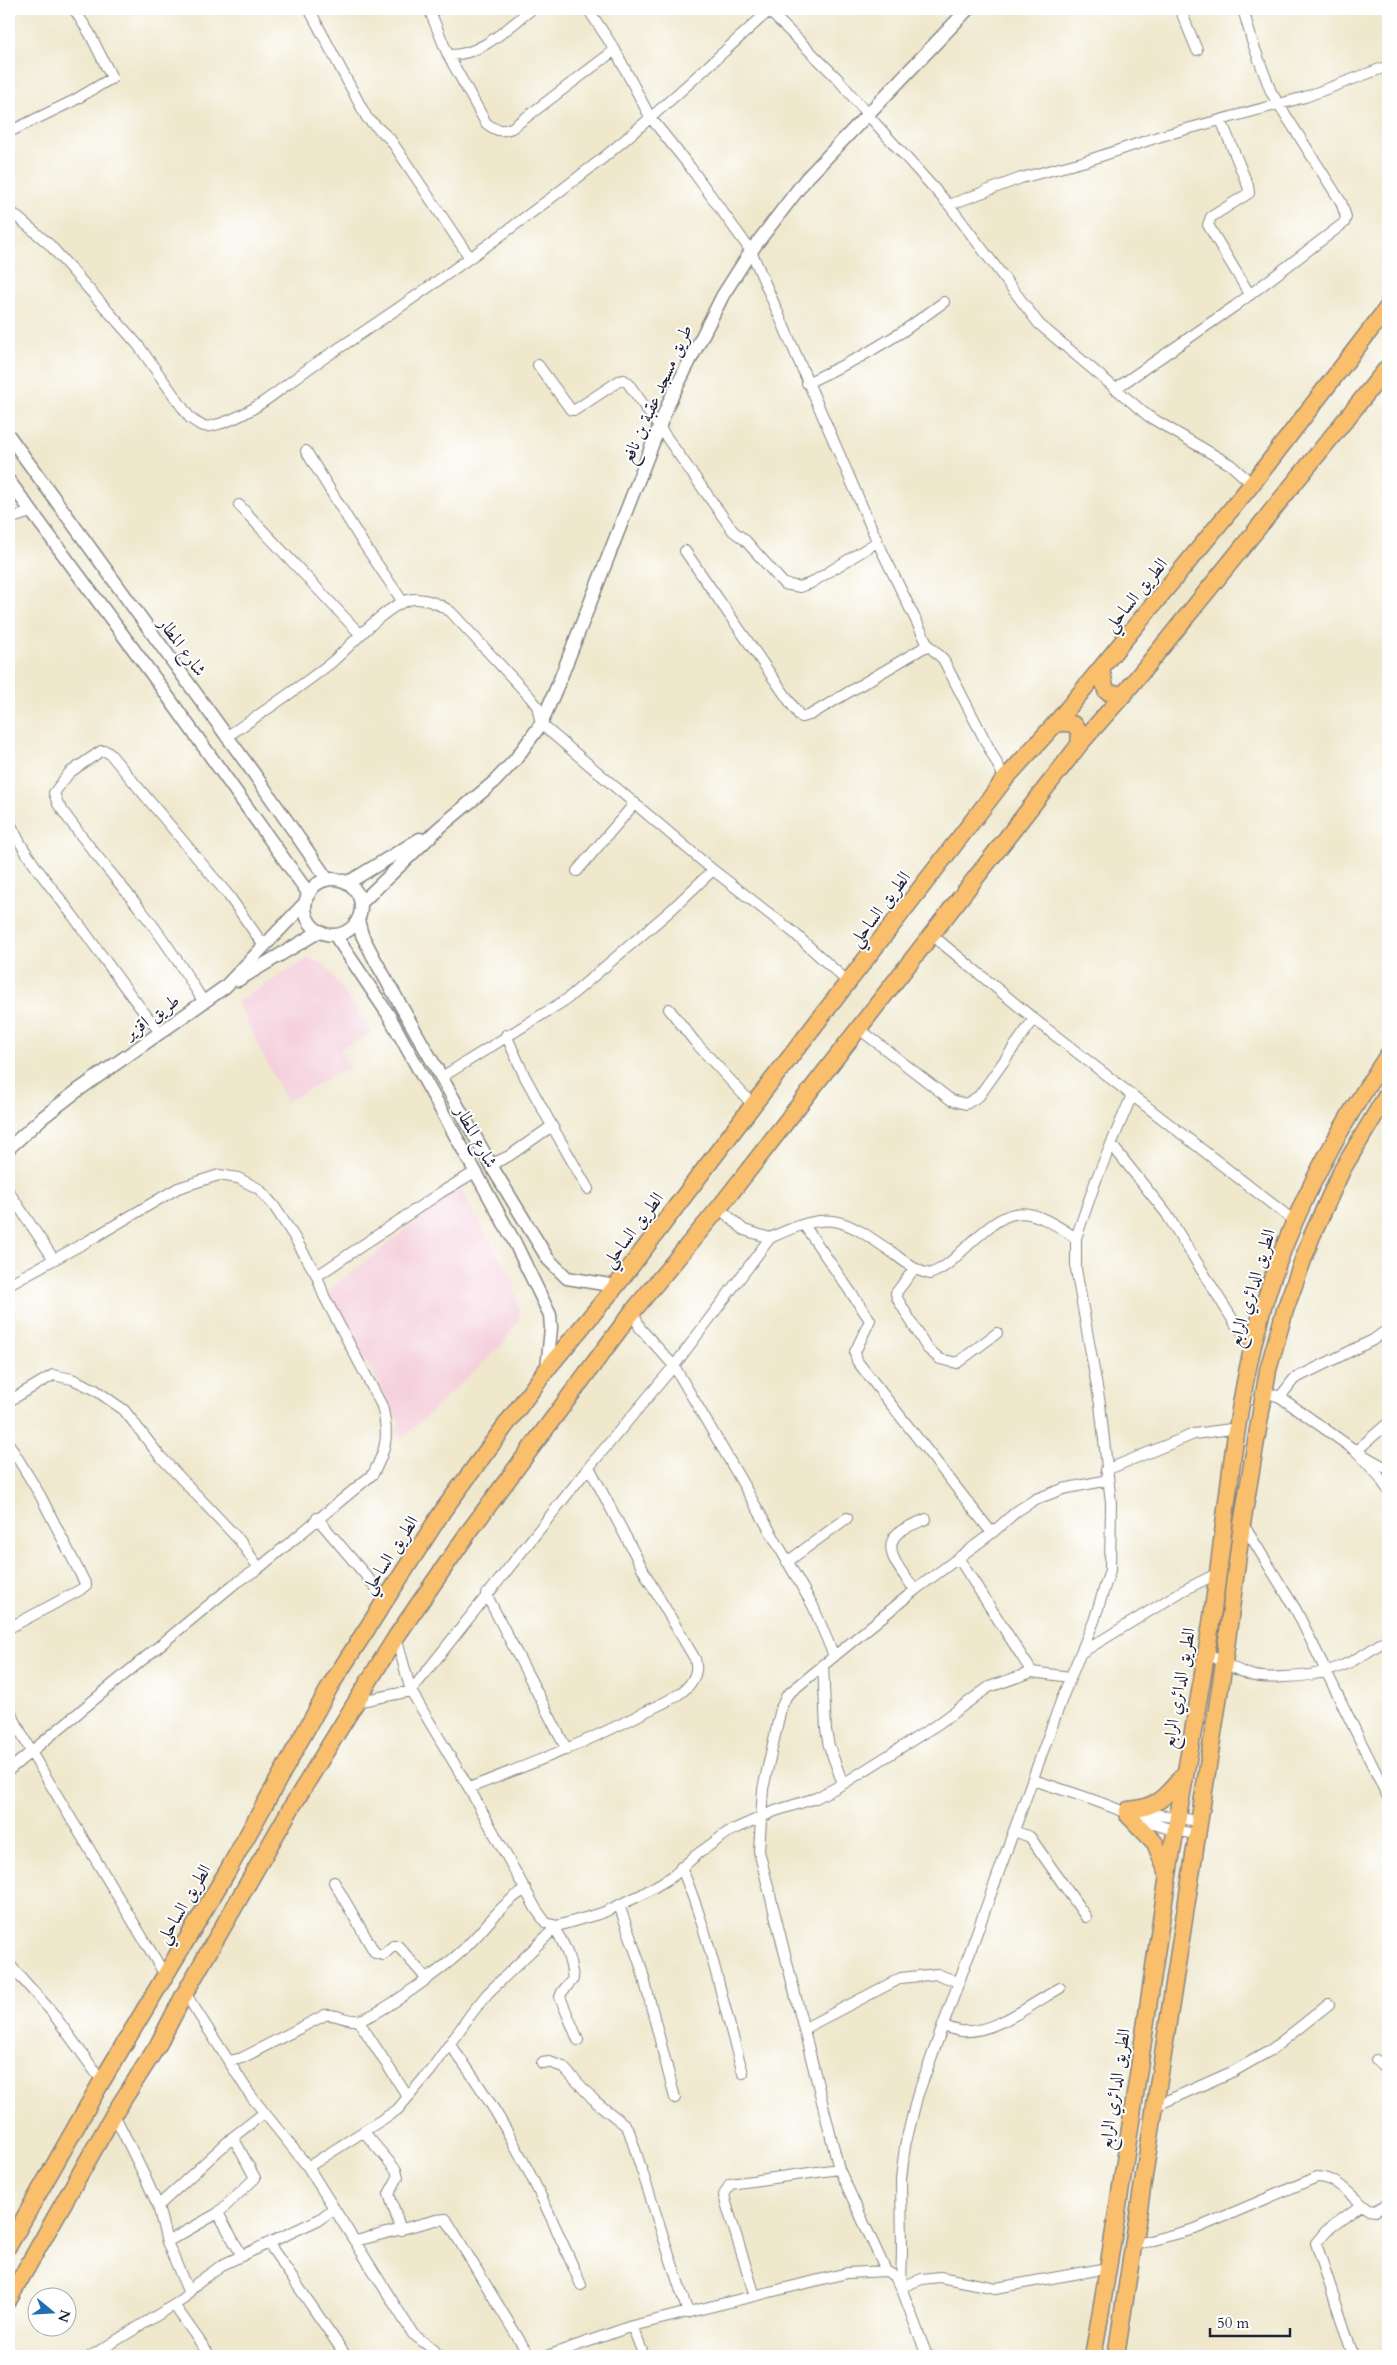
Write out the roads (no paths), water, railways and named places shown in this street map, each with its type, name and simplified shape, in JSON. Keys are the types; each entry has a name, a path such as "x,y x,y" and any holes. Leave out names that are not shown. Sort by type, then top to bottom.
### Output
{"main road":[{"name":"الطريق الساحلي","path":"9,2245 102,2081 227,1872 332,1683 444,1509 547,1369 616,1286 1005,779 1055,724 1252,484 1388,307"},
{"path":"9,2299 114,2114 158,2045 185,1993 291,1808 396,1637 501,1486 633,1311 719,1208 1079,745 1124,694 1388,367"},
{"path":"1101,669 1106,690 1113,694 1124,694"},
{"path":"1055,724 1068,722 1074,724 1081,736 1079,745"},
{"name":"الطريق الدائري الرابع","path":"1093,2356 1168,1876 1207,1653 1238,1428 1253,1344 1269,1291 1294,1221 1340,1129 1388,1056"},
{"path":"1116,2356 1153,2107 1224,1663 1242,1524 1275,1342 1310,1238 1342,1170 1388,1093"},
{"path":"1124,1811 1150,1807 1163,1799 1185,1773"},
{"path":"1124,1811 1145,1830 1155,1843 1168,1876"}],"street":[{"path":"9,132 112,78 94,41 74,9"},
{"path":"308,9 367,118 390,139 470,258"},
{"path":"429,9 448,54 486,124 495,130 503,132 512,128 615,50"},
{"path":"448,54 462,55 475,51 532,9"},
{"path":"588,9 615,50 650,117 690,167 751,251 877,542 928,645 943,659 1005,779"},
{"path":"9,210 49,244 138,345 190,418 203,426 209,427 227,421 258,406 312,366 427,290 470,258 598,161 650,117 769,9 820,60 866,114 950,205 1039,324 1148,416 1231,465 1252,484"},
{"name":"طريق مسجد عقبة بن نافع","path":"361,903 440,828 504,772 528,745 541,724 577,639 659,428 698,342 723,295 751,251 806,179 968,9"},
{"path":"1180,9 1197,50"},
{"path":"1115,389 1250,295 1344,223 1346,217 1341,202 1278,105 1252,41 1243,9"},
{"path":"950,205 1021,178 1086,161 1161,136 1305,97 1388,66"},
{"path":"1221,120 1248,186 1249,193 1211,217 1208,225 1250,295"},
{"path":"807,383 862,356 902,332 944,302"},
{"path":"538,365 571,410 575,410 619,381 624,380 628,383 733,531 745,540 784,584 800,587 811,583 877,542"},
{"name":"شارع المطار","path":"9,436 14,453 226,737 327,879"},
{"path":"306,451 361,540 403,602"},
{"path":"9,482 151,673 307,898 309,920 320,932 335,935 348,930 358,920 361,903 356,890 346,882 333,878 327,879 313,887 307,898"},
{"path":"239,505 360,634"},
{"path":"9,519 31,512"},
{"path":"685,550 802,717 810,715 928,645"},
{"path":"226,737 281,701 332,662 360,634 403,602 420,599 434,602 451,612 530,697 537,706 541,724 714,870 793,932 849,983"},
{"path":"203,1001 187,974 142,911 108,872 58,804 54,793 69,773 92,756 106,751 140,788 229,896 264,946"},
{"path":"577,871 634,803"},
{"path":"9,820 35,864 143,1013 161,1033"},
{"name":"طريق مسجد عقبة بن نافع","path":"346,882 354,880 440,828"},
{"path":"442,1077 506,1035 547,1013 567,999 670,911 714,870"},
{"name":"طريق اقزير","path":"9,1148 42,1118 77,1091 225,987 307,898"},
{"name":"شارع المطار","path":"358,920 366,943 548,1259 567,1278 616,1286"},
{"path":"225,987 320,932"},
{"name":"شارع المطار","path":"335,935 388,1014 515,1243 550,1316 551,1328 547,1369"},
{"path":"932,935 1034,1020 1294,1221"},
{"path":"669,1009 695,1042 753,1105"},
{"path":"858,1028 951,1100 966,1104 973,1101 984,1089 1034,1020"},
{"path":"506,1035 524,1077 588,1189"},
{"path":"900,2287 902,2250 901,2179 905,2146 917,2097 1070,1677 1094,1621 1110,1570 1111,1503 1100,1404 1076,1268 1076,1238 1111,1144 1132,1095"},
{"path":"492,1164 514,1152 552,1126"},
{"path":"1111,1144 1166,1213 1236,1325 1253,1344"},
{"path":"318,1276 440,1193 475,1172"},
{"path":"9,1284 53,1258 88,1241 178,1188 218,1175 238,1178 259,1189 274,1206 318,1276 324,1296 382,1406 387,1442 373,1474 317,1518 259,1568 233,1585 9,1770"},
{"path":"9,1192 53,1258"},
{"path":"719,1208 744,1230 770,1238"},
{"path":"356,1702 411,1691 486,1594 674,1366 770,1238 823,1220 842,1222 857,1228 914,1268 930,1274 940,1271 998,1220 1021,1212 1034,1214 1049,1220 1076,1238"},
{"path":"804,1225 870,1320 855,1352 857,1361 992,1534"},
{"path":"515,1243 533,1233"},
{"path":"914,1268 896,1293 897,1298 927,1348 940,1359 957,1363 997,1332"},
{"path":"633,1311 640,1328 674,1366 813,1606 834,1656"},
{"path":"1280,1398 1294,1380 1373,1340 1388,1329"},
{"path":"9,1401 53,1375 72,1379 112,1400 124,1410 159,1455 240,1541 259,1568"},
{"path":"1265,1392 1280,1398 1356,1451 1388,1469"},
{"path":"1356,1451 1388,1423"},
{"path":"886,2271 839,2169 805,2028 759,1852 763,1790 781,1708 787,1695 822,1664 915,1590 992,1534 1017,1511 1036,1499 1107,1475 1194,1434 1238,1428"},
{"path":"9,1444 40,1495 86,1585 9,1628"},
{"path":"1356,1451 1378,1475 1388,1490"},
{"path":"468,1788 567,1750 682,1691 692,1682 697,1670 695,1659 648,1579 589,1467"},
{"path":"317,1518 385,1598"},
{"path":"787,1562 847,1518"},
{"path":"915,1590 894,1559 890,1551 891,1542 898,1532 926,1519"},
{"path":"1242,1524 1296,1610 1388,1796"},
{"path":"959,1559 1032,1672"},
{"path":"1081,1653 1184,1590 1218,1573"},
{"path":"486,1594 567,1750"},
{"path":"396,1637 411,1691 542,1918 546,1923 555,1928 564,1944 572,1971 572,1979 560,1997 578,2040"},
{"path":"1207,1653 1248,1674 1272,1678 1304,1677 1327,1673 1356,1660 1388,1638"},
{"path":"822,1664 826,1730 829,1746 844,1784"},
{"path":"308,2167 397,2110 450,2045 471,2014 488,1994 555,1928 620,1905 653,1888 673,1876 681,1867 728,1832 761,1816 816,1798 844,1784 938,1724 989,1687 1032,1672 1070,1677"},
{"path":"9,1709 31,1752 165,1975"},
{"path":"1034,1780 1124,1811 1197,1828"},
{"path":"1124,1811 1197,1828"},
{"path":"1014,1831 1030,1837 1086,1917"},
{"path":"681,1867 693,1894 704,1930 742,2073"},
{"path":"334,1882 375,1953 382,1955 393,1946 398,1946 426,1978"},
{"path":"229,2061 242,2058 325,2015 358,2020 384,2008 467,1946 500,1907 526,1889"},
{"path":"620,1905 641,1967 675,2098"},
{"path":"9,1964 52,2012 102,2081"},
{"path":"805,2028 901,1978 937,1974 958,1982"},
{"path":"943,2026 962,2031 980,2029 998,2023 1060,1988"},
{"path":"185,1993 264,2113 308,2167 413,2334 434,2350 438,2356"},
{"path":"1153,2107 1234,2071 1263,2055 1296,2032 1330,2004"},
{"path":"358,2020 408,2097"},
{"path":"450,2045 500,2120 533,2177 582,2285"},
{"path":"1376,2060 1388,2072"},
{"path":"542,2063 549,2062 563,2067 586,2093 625,2125 629,2131 688,2313"},
{"path":"158,2206 233,2137 264,2113"},
{"path":"114,2114 132,2148 158,2206 167,2242 188,2291"},
{"path":"364,2132 396,2170 398,2177 389,2194 401,2230"},
{"path":"167,2242 218,2213 255,2178 233,2137"},
{"path":"755,2296 726,2203 726,2189 730,2184 839,2169"},
{"path":"1134,2245 1196,2229 1317,2177 1327,2177 1335,2180 1368,2210 1375,2211 1388,2204"},
{"path":"1353,2355 1316,2243 1326,2231 1361,2205"},
{"path":"91,2356 182,2300 188,2291 222,2265 320,2219 334,2208"},
{"path":"218,2213 242,2256"},
{"path":"356,2241 441,2219 449,2222 529,2356"},
{"path":"269,2244 346,2356"},
{"path":"900,2287 922,2279 940,2277 996,2288 1108,2268"},
{"path":"547,2356 569,2352 632,2326 847,2273 886,2271 895,2276 927,2356"},
{"path":"174,2305 209,2356"},
{"path":"632,2326 644,2356"}]}
